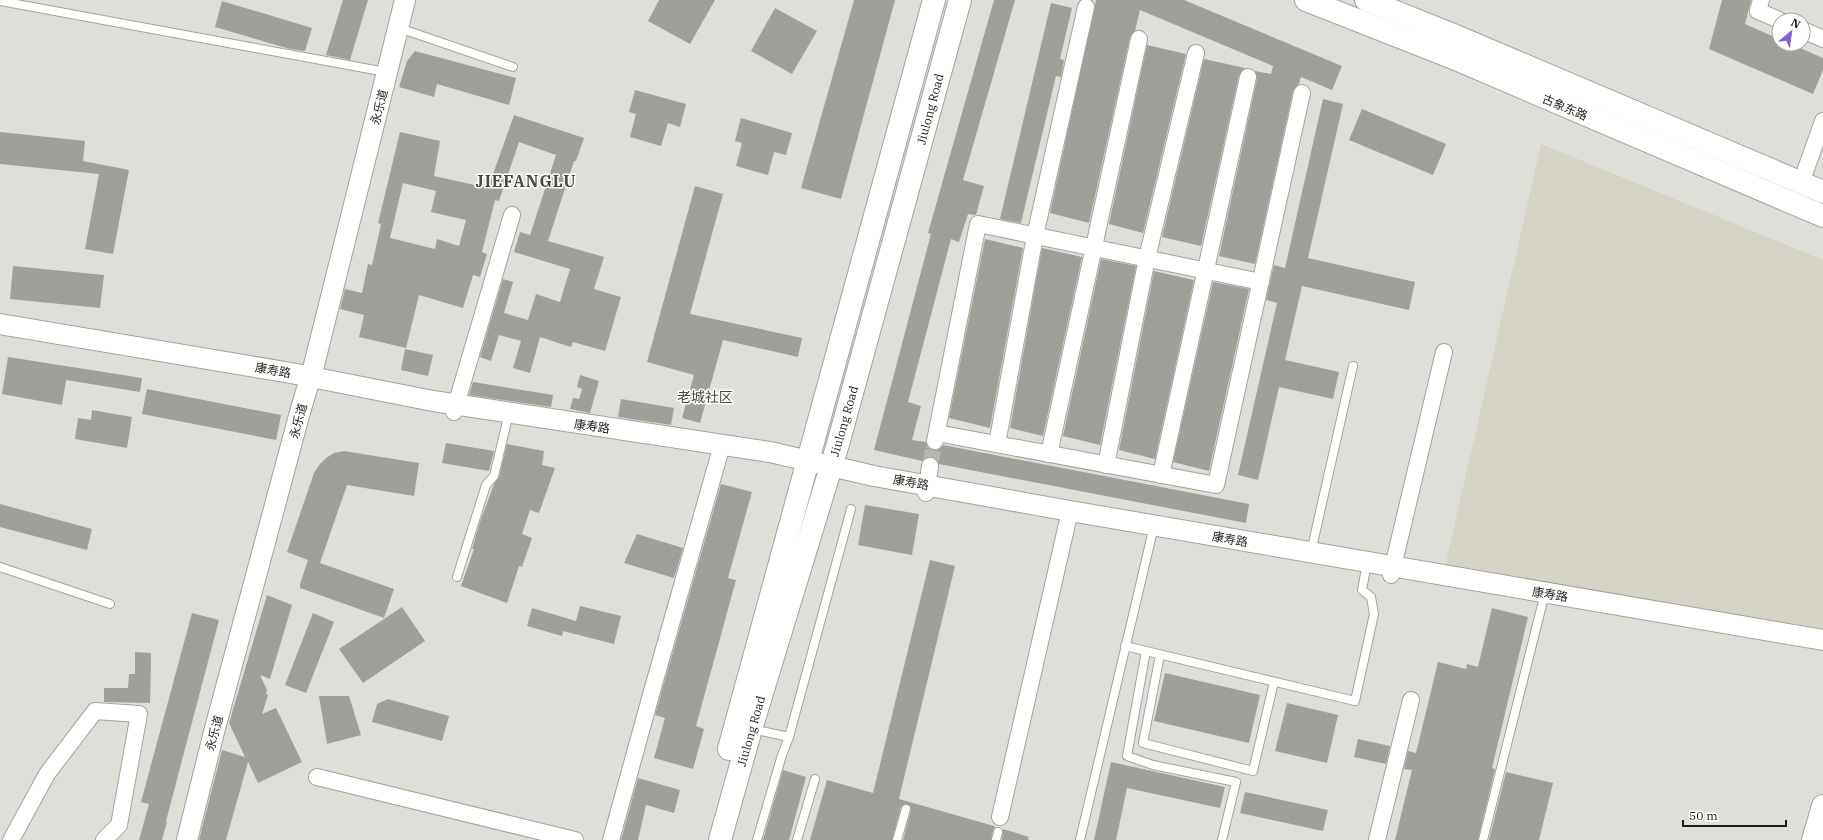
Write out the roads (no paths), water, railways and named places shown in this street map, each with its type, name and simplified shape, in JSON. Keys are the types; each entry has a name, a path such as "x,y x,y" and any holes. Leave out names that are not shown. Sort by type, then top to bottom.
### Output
{"main road":[{"name":"Jiulong Road","path":"704,840 808,465 934,0"},
{"name":"Jiulong Road","path":"720,840 751,728 830,470 960,0"},
{"name":"古象东路","path":"1306,0 1451,58 1823,216"},
{"name":"古象东路","path":"1366,0 1465,40 1823,192"},
{"path":"1813,840 1823,806"}],"street":[{"name":"永乐道","path":"382,71 378,60 392,0"},
{"name":"永乐道","path":"187,840 306,380 382,71 398,28 405,0"},
{"path":"1761,0 1758,11 1771,16"},
{"path":"997,444 1035,236 1086,7"},
{"path":"1811,34 1823,39"},
{"path":"1050,454 1139,39"},
{"path":"1106,464 1147,258 1196,53"},
{"path":"1161,475 1248,77"},
{"path":"1261,282 978,224 936,437 997,444 1216,485 1261,282 1302,93"},
{"path":"1801,183 1823,121"},
{"path":"455,408 512,216"},
{"name":"康寿路","path":"0,324 508,417 721,449 770,452 808,465 830,470 928,481 1069,515 1544,597 1823,648"},
{"name":"康寿路","path":"0,332 306,380"},
{"path":"1392,571 1444,352"},
{"name":"永乐道","path":"177,840 205,728 306,380"},
{"path":"611,840 721,449"},
{"path":"999,824 1069,515"},
{"name":"康寿路","path":"1544,597 1823,640"},
{"path":"1378,840 1411,700"},
{"path":"11,840 47,774 95,711 139,714 119,825 104,840"},
{"path":"317,777 575,840"}],"lane":[{"path":"0,1 382,71"},
{"path":"398,28 513,67"},
{"path":"1310,557 1353,366"},
{"path":"457,577 486,485 494,476 508,417"},
{"path":"757,840 782,755 789,737 851,509"},
{"path":"1080,840 1153,530"},
{"path":"0,567 110,604"},
{"path":"1125,646 1355,701 1374,614 1371,597 1362,590 1366,567"},
{"path":"1483,840 1544,597"},
{"path":"1146,651 1127,756 1153,765 1236,782 1222,840"},
{"path":"1160,655 1143,743 1253,771 1274,682"},
{"path":"751,728 789,737"},
{"path":"798,840 815,779"},
{"path":"897,840 906,809"},
{"path":"996,840 999,824"}],"tunnel":[{"path":"930,466 935,441"}],"district":[{"name":"JIEFANGLU","path":"526,181"},
{"name":"老城社区","path":"705,397"}]}
